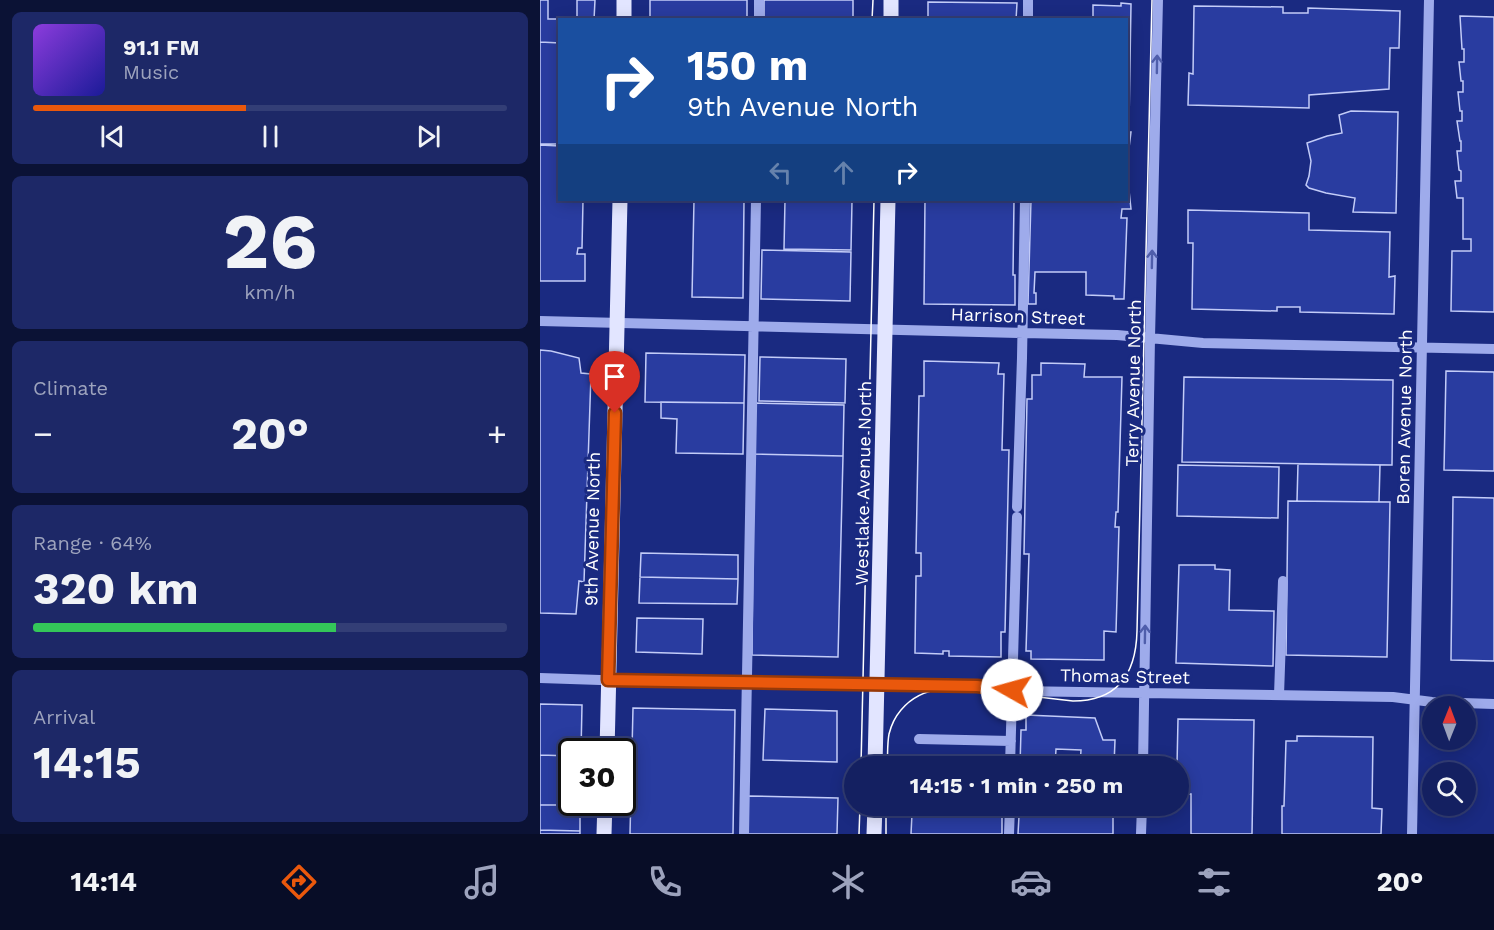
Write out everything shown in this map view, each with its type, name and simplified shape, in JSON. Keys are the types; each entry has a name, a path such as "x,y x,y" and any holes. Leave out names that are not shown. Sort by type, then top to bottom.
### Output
{"main road":[{"path":"624,0 624,18"},
{"path":"891,0 891,18"},
{"name":"9th Avenue North","path":"607,738 620,201"},
{"name":"Westlake Avenue North","path":"876,756 888,201"},
{"path":"604,834 605,816"},
{"path":"874,834 875,816"}],"street":[{"path":"759,0 759,18"},
{"path":"1028,0 1028,18"},
{"name":"Terry Avenue North","path":"1143,756 1158,0"},
{"name":"Boren Avenue North","path":"1412,834 1429,0"},
{"path":"744,834 756,201"},
{"path":"1010,756 1025,201"},
{"name":"Harrison Street","path":"540,321 1124,336 1203,343 1494,349"},
{"path":"1279,695 1283,581"},
{"name":"Thomas Street","path":"540,678 1390,697 1432,702 1494,704"},
{"path":"919,740 1011,741"},
{"path":"1009,834 1010,816"},
{"path":"1141,834 1142,816"}],"building":[{"path":"540,0 548,0 548,19 558,19 558,43 540,42"},
{"path":"577,0 595,0 594,18 577,18"},
{"path":"650,0 747,0 747,18 650,18"},
{"path":"764,0 853,0 853,18 764,18"},
{"path":"928,2 1017,3 1016,18 928,18"},
{"path":"1121,3 1131,4 1129,124 1128,18 1093,18 1093,5 1121,6"},
{"path":"1194,6 1283,7 1283,13 1308,13 1308,8 1400,11 1399,48 1390,48 1389,89 1309,95 1309,108 1188,105 1189,73 1193,74"},
{"path":"1460,16 1494,17 1494,312 1451,311 1452,251 1471,251 1471,239 1463,239 1463,198 1457,198 1455,181 1461,181 1457,151 1461,151 1461,141 1457,121 1462,121 1458,92 1463,92 1459,62 1464,62"},
{"path":"540,42 558,43 558,144 540,144"},
{"path":"1351,111 1398,112 1396,213 1353,212 1355,198 1326,193 1306,185 1311,161 1307,143 1342,133 1339,115"},
{"path":"1128,132 1131,132 1128,156"},
{"path":"540,145 558,146 558,201 583,201 582,248 578,248 577,254 585,254 585,281 540,281"},
{"path":"1128,181 1131,209 1122,209 1121,218 1127,218 1124,299 1114,299 1114,296 1086,295 1086,272 1035,272 1036,304 1028,304 1031,201 1128,201"},
{"path":"694,201 744,201 743,298 692,297"},
{"path":"785,201 852,201 851,250 784,249"},
{"path":"925,201 1014,201 1015,305 924,304"},
{"path":"1188,210 1309,213 1309,230 1390,232 1389,277 1395,276 1394,314 1300,312 1300,307 1277,307 1277,311 1192,309 1193,243 1188,243"},
{"path":"762,250 851,252 850,301 761,299"},
{"path":"540,350 579,358 581,373 591,374 584,582 579,581 576,614 540,613"},
{"path":"646,353 745,355 744,403 645,402"},
{"path":"760,357 846,359 845,403 759,401"},
{"path":"924,361 999,363 998,374 1004,374 1002,450 1009,450 1005,632 1001,632 1001,657 949,656 949,651 943,651 943,654 915,653 916,576 921,576 921,553 916,553 919,396 924,396"},
{"path":"1041,363 1085,364 1084,377 1122,377 1118,512 1116,512 1115,527 1119,527 1116,632 1104,631 1104,660 1031,659 1031,651 1026,651 1029,554 1024,554 1027,399 1032,399 1032,375 1041,375"},
{"path":"1446,371 1494,372 1494,471 1444,470"},
{"path":"1184,377 1393,380 1392,465 1182,462"},
{"path":"661,402 744,403 743,454 676,453 677,419 661,418"},
{"path":"755,403 844,405 843,456 754,454"},
{"path":"754,454 843,456 838,657 752,655"},
{"path":"1298,464 1380,465 1379,502 1297,501"},
{"path":"1178,465 1279,467 1278,518 1177,516"},
{"path":"1453,497 1494,498 1494,661 1451,660"},
{"path":"1288,501 1390,502 1387,657 1286,655"},
{"path":"641,553 738,555 738,579 640,577"},
{"path":"1179,565 1215,565 1215,569 1230,570 1229,610 1274,611 1273,666 1176,663"},
{"path":"640,577 738,579 737,604 639,603"},
{"path":"637,618 703,619 702,654 636,652"},
{"path":"540,704 582,705 581,738 558,738 558,756 540,755"},
{"path":"633,708 735,710 733,834 630,834 630,816 636,816 636,738 632,738"},
{"path":"765,709 837,711 837,762 763,760"},
{"path":"1026,715 1095,718 1103,740 1115,740 1114,756 1081,756 1081,750 1056,749 1056,756 1020,756 1021,730 1026,730"},
{"path":"1178,719 1254,720 1252,834 1191,834 1189,756 1177,756"},
{"path":"1297,736 1373,737 1372,808 1382,809 1381,834 1282,834 1286,741 1297,741"},
{"path":"540,755 558,756 558,805 540,805"},
{"path":"748,796 838,798 837,834 747,834"},
{"path":"540,805 558,805 558,816 580,816 580,831 540,830"},
{"path":"912,816 1002,816 1002,834 911,834"},
{"path":"1019,816 1108,816 1108,817"},
{"path":"1019,816 1113,817 1113,834 1018,834"},
{"path":"540,830 580,831 580,834 540,834"}],"tram line":[{"path":"872,18 873,0"},
{"path":"887,756 888,738 894,722 901,710 921,694 957,688 1073,701 1089,700 1102,696 1122,682 1133,660 1137,631 1152,0"},
{"path":"861,756 874,201"},
{"path":"859,834 860,816"},
{"path":"886,816 886,834"}],"route":[{"path":"615,413 608,680 977,686 1012,690"}]}
